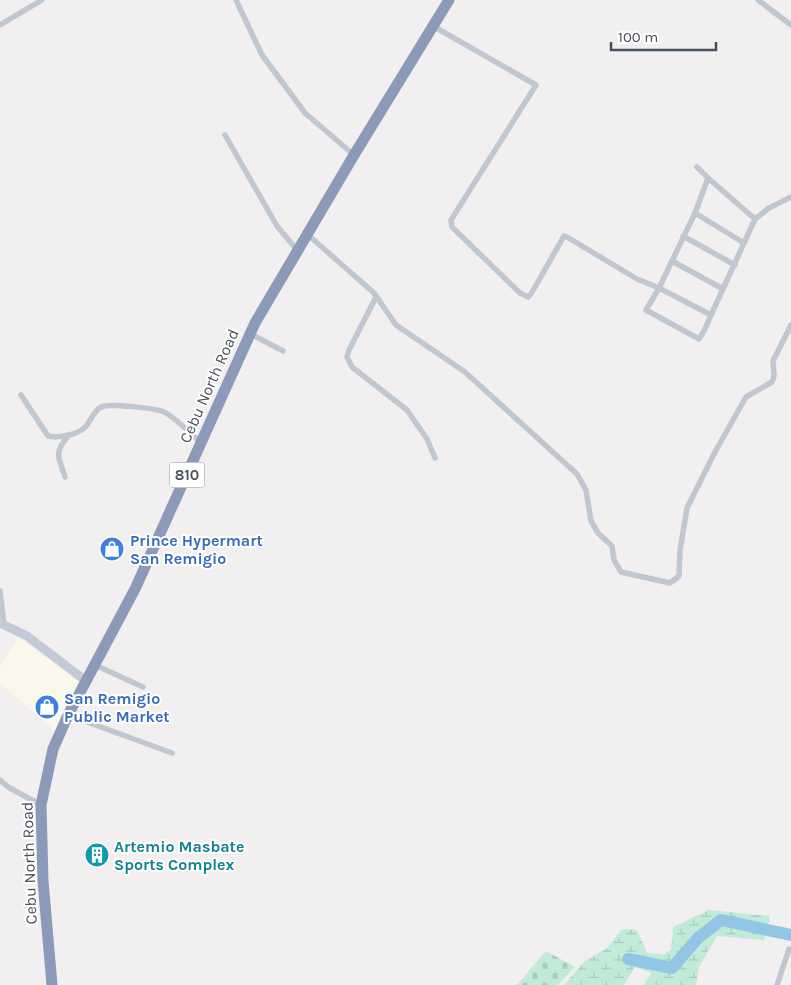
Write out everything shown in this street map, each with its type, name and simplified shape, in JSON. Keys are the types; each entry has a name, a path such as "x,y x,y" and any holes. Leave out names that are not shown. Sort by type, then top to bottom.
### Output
{"highway":[{"name":"Cebu North Road","path":"52,985 43,881 41,805 53,749 68,715 135,589 255,323 354,155 449,0"}],"street":[{"path":"0,25 42,0"},
{"path":"236,0 262,55 305,113 354,155"},
{"path":"758,0 791,25"},
{"path":"433,26 536,85 454,212 451,220 452,227 520,292 528,296 532,294 564,236 637,279 659,288 711,315"},
{"path":"225,135 277,226 298,250"},
{"path":"697,167 755,219"},
{"path":"708,178 695,213 659,288 646,310 699,339 755,219 769,208 791,197"},
{"path":"695,213 744,243"},
{"path":"307,234 376,297 396,325 464,372 577,474 586,490 591,521 598,533 612,546 614,560 621,572 670,583 679,576 680,550 687,508 715,452 746,397 772,382 774,376 772,361 791,324"},
{"path":"683,236 735,265"},
{"path":"672,261 723,289"},
{"path":"376,297 347,357 352,367 407,410 427,439 435,458"},
{"path":"251,334 283,351"},
{"path":"21,395 48,436 58,438 68,436 86,428 93,414 101,407 135,406 165,412 201,443"},
{"path":"65,477 58,454 58,447 68,436"},
{"path":"0,591 2,624 27,636 86,681"},
{"path":"95,665 143,687"},
{"path":"68,715 172,752"},
{"path":"0,780 8,787 41,805"},
{"path":"777,985 789,949"}],"shaded area":[{"name":"San Remigio Public Market","path":"19,638 80,682 55,731 0,683 0,666"}],"green space":[{"path":"709,910 770,916 764,940 717,936 699,967 696,985 644,985 651,973 635,967 624,985 564,985 584,962 607,948 622,929 637,930 647,953 664,954 671,950 673,927"},
{"path":"546,951 575,967 558,985 517,985"}],"waterway":[{"path":"628,959 672,968 698,938 721,920 791,935"}],"place":[{"name":"Prince Hypermart San Remigio","path":"112,549"},
{"name":"San Remigio Public Market","path":"47,707"},
{"name":"Artemio Masbate Sports Complex","path":"97,855"}]}
